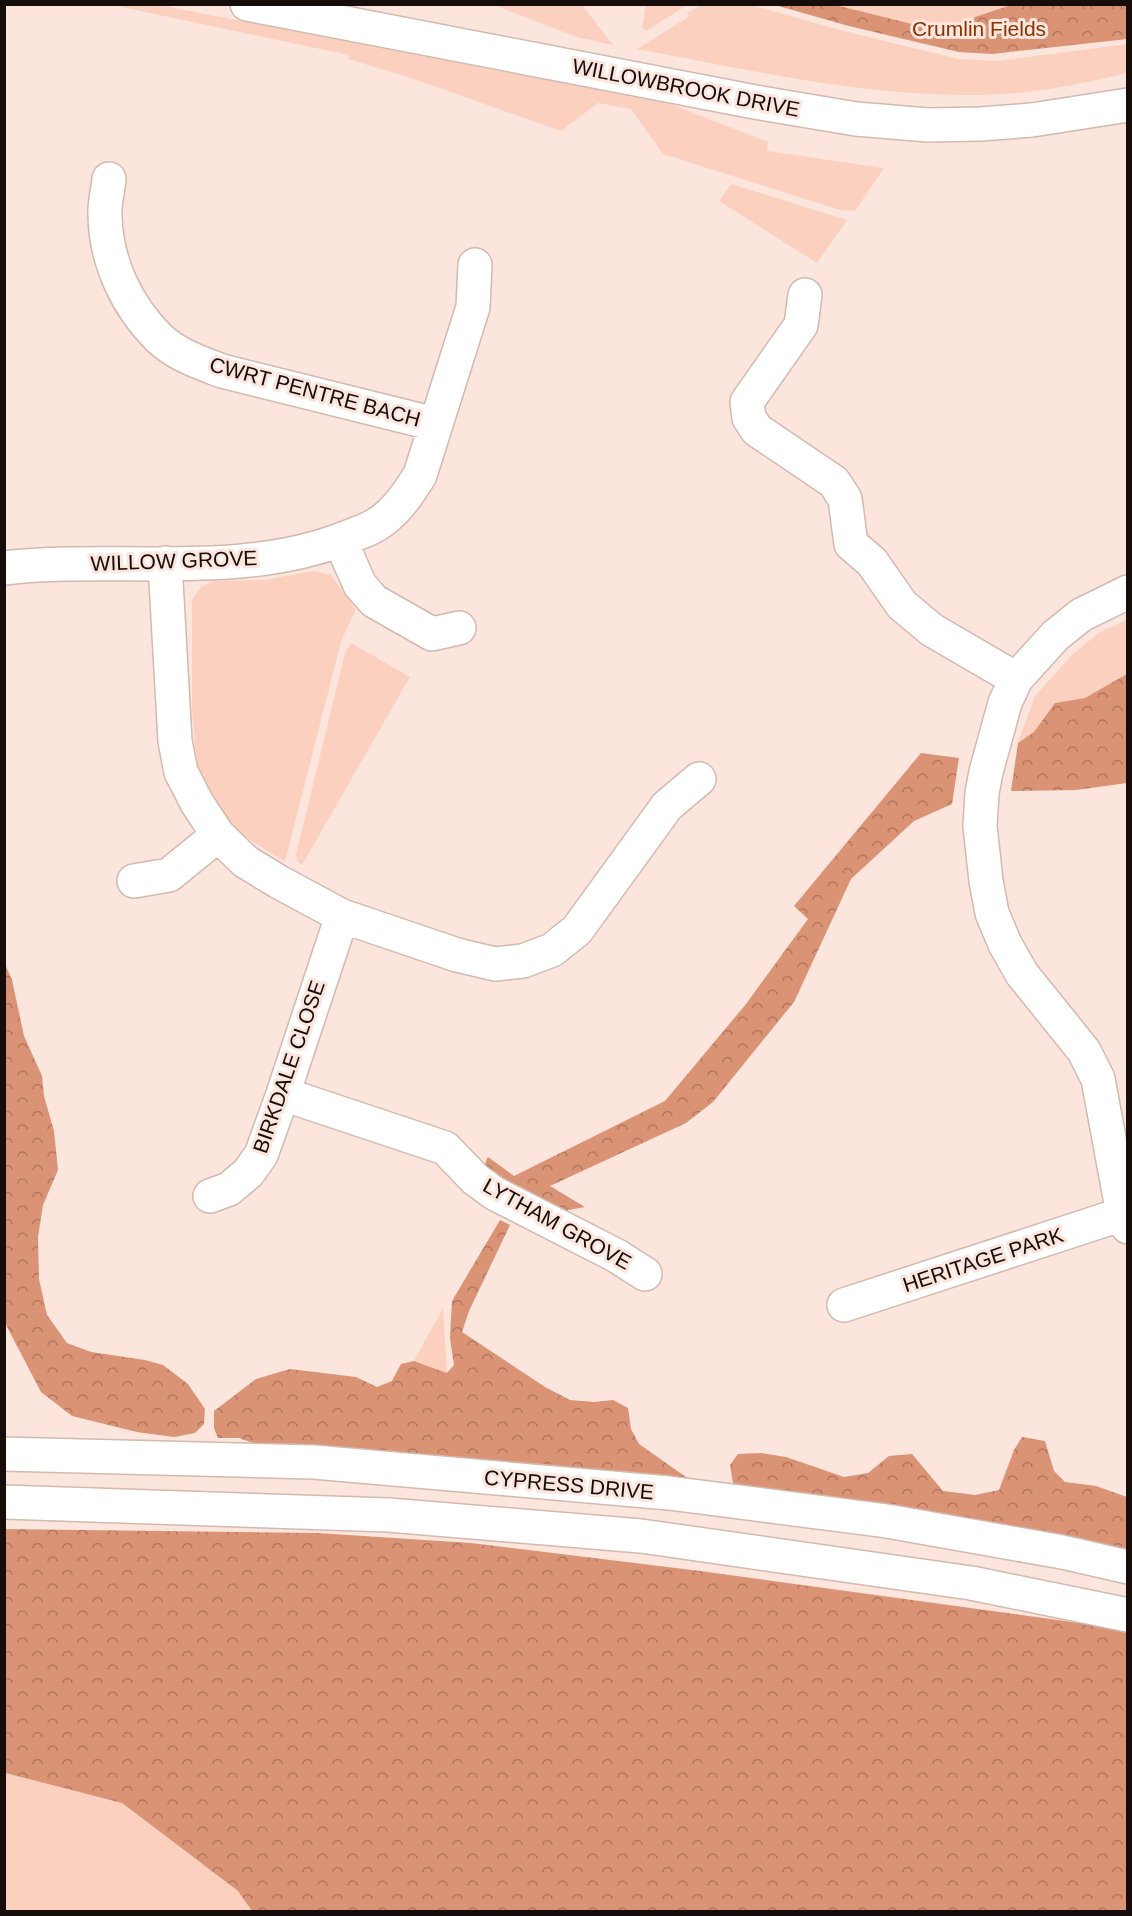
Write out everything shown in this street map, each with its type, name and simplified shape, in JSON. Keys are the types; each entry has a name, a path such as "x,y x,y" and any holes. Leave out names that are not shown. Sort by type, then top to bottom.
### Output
{"street":[{"name":"WILLOWBROOK DRIVE","path":"248,4 755,102 856,119 928,125 981,124 1032,120 1128,105"},
{"name":"CWRT PENTRE BACH","path":"109,179 104,214 110,253 121,286 141,317 161,340 194,360 222,371 435,424"},
{"name":"WILLOW GROVE","path":"4,568 111,562 228,562 270,558 303,552 370,529 390,515 408,495 420,475 473,308 475,265"},
{"path":"805,295 801,325 747,402 749,418 757,430 834,482 845,499 851,544 872,562 902,605 932,630 1016,679"},
{"path":"340,540 360,585 374,601 432,634 459,628"},
{"path":"165,563 175,741 181,772 197,803 218,835 246,862 342,916 457,955 495,964 523,961 552,950 577,930 668,806 699,779"},
{"name":"HERITAGE PARK","path":"844,1305 1125,1220 1098,1079 1084,1051 1022,974 1005,945 992,913 980,826 982,793 1002,712 1016,679 1055,636 1081,615 1128,592"},
{"path":"134,880 169,875 218,835"},
{"name":"BIRKDALE CLOSE","path":"210,1196 230,1189 248,1173 261,1155 342,916"},
{"name":"LYTHAM GROVE","path":"283,1094 445,1149 494,1193 617,1256 645,1274"},
{"name":"CYPRESS DRIVE","path":"4,1454 314,1462 669,1493 887,1521 1062,1552 1128,1567"},
{"path":"4,1502 389,1515 641,1536 971,1584 1128,1615"}],"green space":[{"path":"646,4 687,5 646,31 642,27"},
{"path":"703,4 751,5 958,59 998,61 1127,44 1127,73 1033,91 994,95 932,94 805,80 637,49 690,16 687,13"},
{"path":"112,5 159,5 670,104 768,142 767,151 884,168 855,211 840,210 663,154 631,109 598,103 561,131 411,78 348,59 349,55"},
{"path":"494,5 582,5 613,45 577,37"},
{"name":"Crumlin Fields","path":"775,5 1127,5 1127,39 992,54 959,52 849,26"},
{"name":"Crumlin Fields","path":"775,5 835,5 924,27 964,34 975,17 1011,5 1127,5 1127,39 992,54 959,52 849,26"},
{"path":"731,184 847,220 817,263 719,201"},
{"path":"314,571 331,575 356,610 341,641 285,862 241,834 219,809 197,769 192,709 192,600 201,587 213,581 264,580"},
{"path":"1127,620 1127,674 1085,698 1055,703 1034,733 1018,743 1035,696 1073,654 1100,632"},
{"path":"351,643 410,677 302,865 298,862 296,855 345,653"},
{"path":"1127,674 1127,783 1076,790 1011,791 1018,743 1034,732 1055,703 1085,698"},
{"path":"921,753 959,758 952,804 914,821 851,879 794,1002 713,1102 686,1123 550,1186 585,1207 563,1211 511,1189 484,1166 488,1157 514,1176 665,1101 746,1004 808,919 794,906"},
{"path":"5,964 12,980 24,1036 42,1076 44,1096 54,1131 58,1170 43,1205 38,1237 39,1279 47,1315 67,1343 91,1352 163,1365 188,1384 205,1409 204,1424 195,1433 174,1437 137,1432 72,1416 41,1392 6,1325"},
{"path":"500,1220 510,1225 469,1311 462,1332 545,1387 570,1400 594,1402 613,1400 628,1408 631,1429 639,1444 693,1482 253,1443 239,1438 218,1438 214,1428 214,1411 256,1379 290,1369 356,1377 377,1387 392,1381 401,1364 414,1361 447,1373 454,1365 450,1338 452,1301"},
{"path":"443,1308 447,1373 414,1361"},
{"path":"1022,1437 1045,1441 1054,1471 1065,1482 1096,1486 1127,1497 1127,1559 785,1503 733,1483 730,1465 738,1454 761,1453 786,1457 844,1477 868,1473 889,1456 912,1454 943,1491 975,1495 999,1490 1014,1450"},
{"path":"4,1529 317,1533 471,1543 700,1571 1094,1625 1127,1633 1127,1911 252,1911 238,1891 122,1803 5,1773"},
{"path":"4,1773 122,1803 238,1891 252,1911 5,1911"}]}
